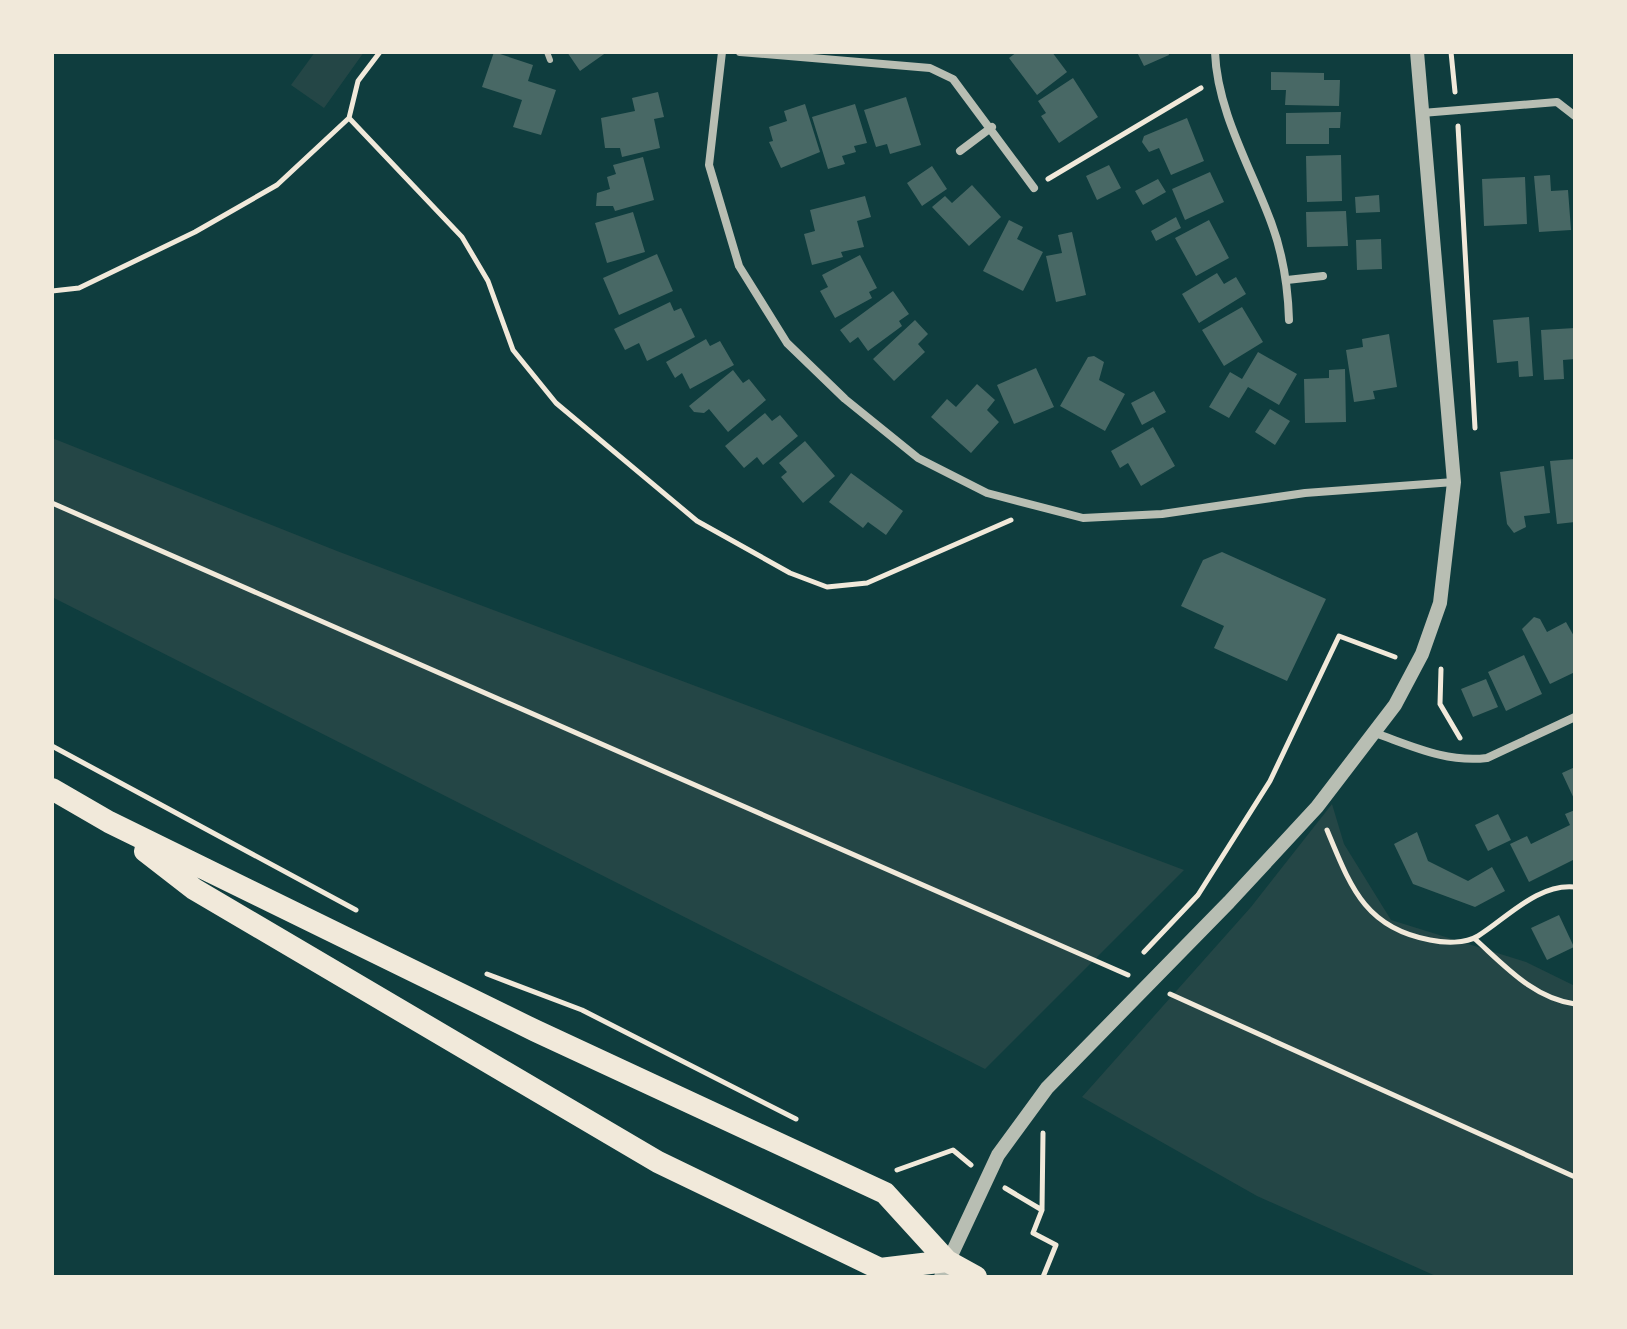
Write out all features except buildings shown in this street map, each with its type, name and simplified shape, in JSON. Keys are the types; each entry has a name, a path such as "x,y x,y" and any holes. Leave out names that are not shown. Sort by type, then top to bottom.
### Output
{"highway":[{"path":"52,789 109,822 536,1031 885,1193 944,1269"},
{"path":"109,822 194,889 658,1162 880,1269 944,1269 976,1277"}],"street":[{"path":"722,52 709,165 739,266 787,343 845,399 918,458 987,493 1083,518 1162,514 1305,493 1454,482"},
{"path":"740,52 930,68 953,79 992,127 1034,188"},
{"path":"1215,52 1217,79 1273,226 1287,280 1289,320"},
{"path":"944,1269 998,1155 1047,1088 1317,807 1375,733 1417,665 1440,603 1454,482 1417,52"},
{"path":"1422,113 1557,102 1575,116"},
{"path":"960,151 992,127"},
{"path":"1287,280 1323,276"},
{"path":"1375,733 1454,760 1472,760 1487,758 1575,717"}],"path":[{"path":"52,291 79,288 195,232 277,185 349,118 358,81 380,52"},
{"path":"1034,188 1217,79"},
{"path":"349,118 462,237 488,281 513,350 556,403 710,528 790,573 827,587 867,583 1042,508"},
{"path":"52,503 1138,980"},
{"path":"1124,973 1198,895 1270,781 1339,636 1417,665"},
{"path":"52,746 367,916"},
{"path":"1317,807 1351,886 1371,915 1405,936 1444,943 1475,939 1521,904 1565,886 1575,887"},
{"path":"1475,939 1523,983 1557,1002 1575,1004"},
{"path":"479,971 582,1010 801,1122"},
{"path":"1167,992 1575,1177"},
{"path":"1043,1277 1056,1245 1033,1233 1042,1210 1047,1088"},
{"path":"883,1164 897,1171"}],"shaded area":[{"path":"315,52 364,52 324,108 291,85"},
{"path":"52,438 337,551 1184,870 985,1069 52,597"},
{"path":"1332,804 1344,844 1391,920 1526,962 1575,986 1575,1277 1438,1277 1257,1196 1082,1097 1251,907"}]}
